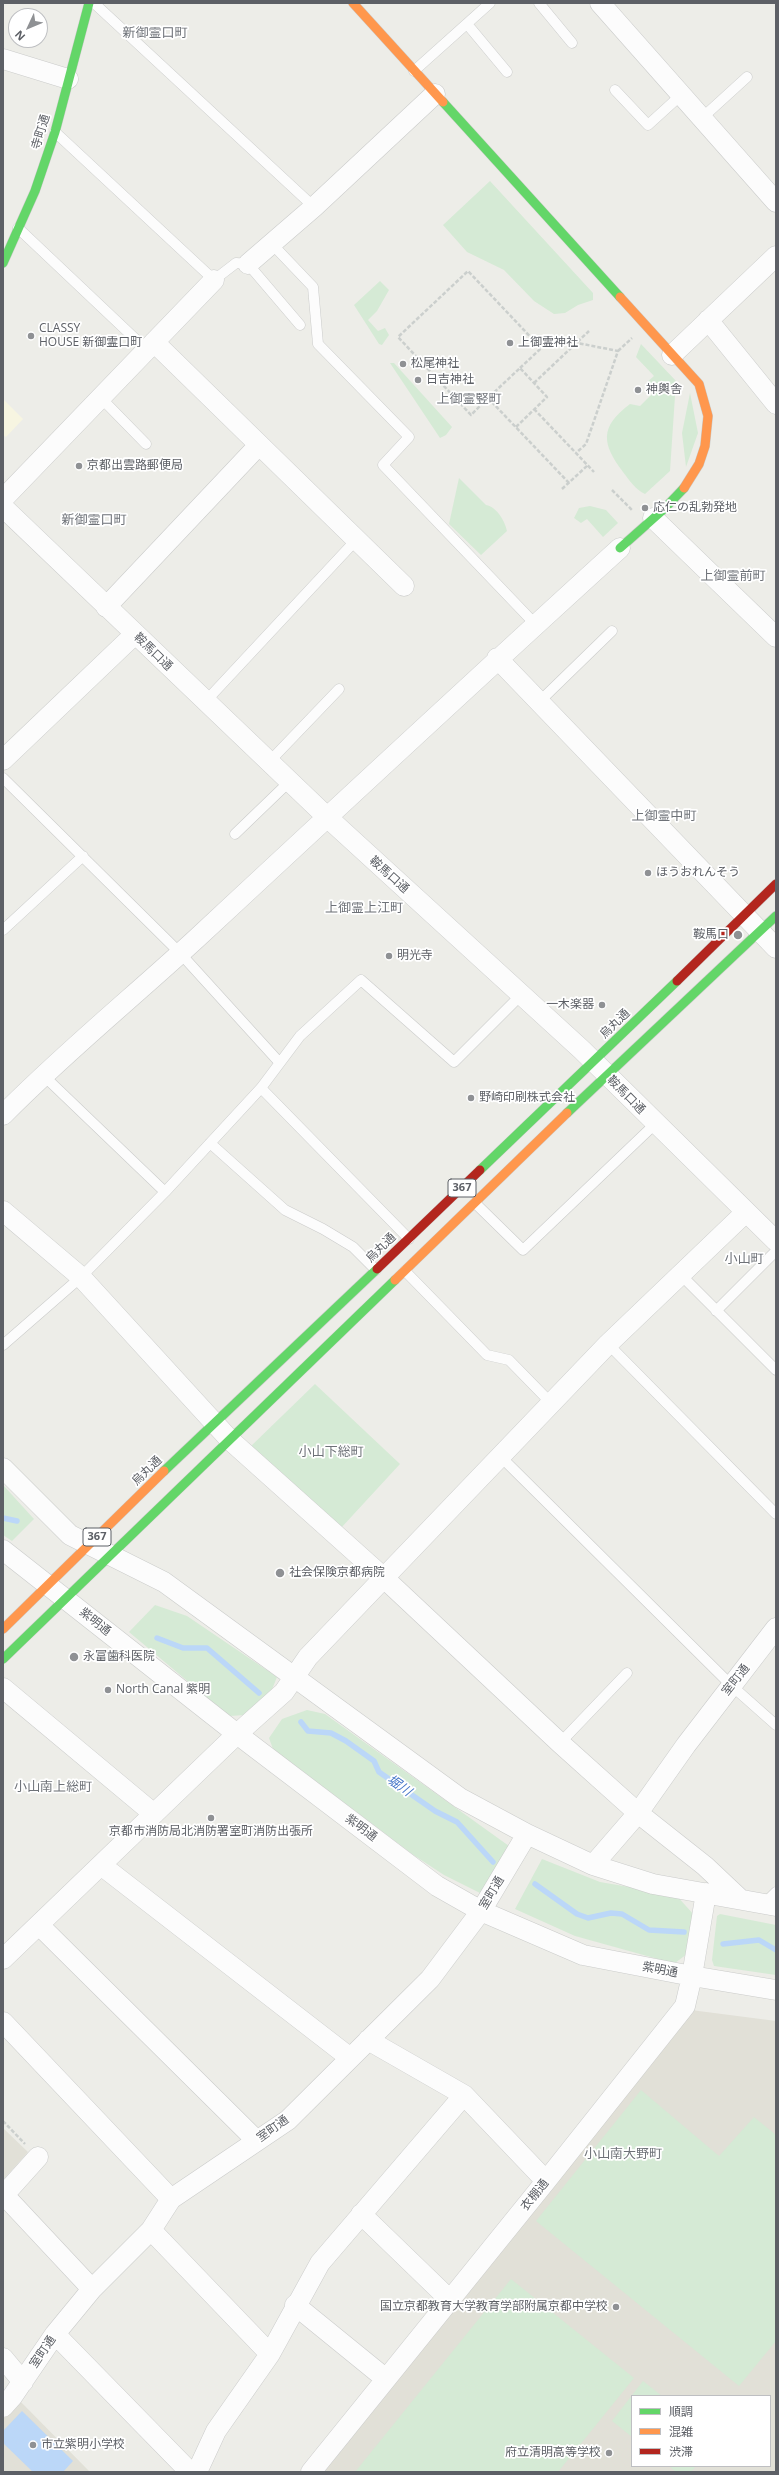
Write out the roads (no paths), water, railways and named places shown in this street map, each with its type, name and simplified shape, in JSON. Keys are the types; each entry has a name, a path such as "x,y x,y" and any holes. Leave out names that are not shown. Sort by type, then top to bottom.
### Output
{"main road":[{"name":"寺町通","path":"3,263 35,191 55,132 89,3"},
{"path":"352,3 699,384 706,405 709,425 706,447 697,469 686,488 620,548"},
{"name":"烏丸通","path":"3,1659 475,1203 744,915 776,884"},
{"name":"烏丸通","path":"3,1629 408,1238 600,1069 760,932 776,916"}],"street":[{"path":"600,3 776,202"},
{"path":"3,59 68,79"},
{"path":"248,264 314,207 435,94"},
{"path":"672,355 776,256"},
{"path":"3,499 214,280"},
{"path":"708,320 776,404"},
{"path":"150,346 259,445 404,586"},
{"path":"106,607 259,445"},
{"name":"鞍馬口通","path":"3,507 326,817 600,1069 776,1241"},
{"path":"650,522 776,637"},
{"path":"3,1115 43,1075 180,953 497,658 536,625 620,548"},
{"path":"3,760 135,634"},
{"path":"497,658 776,948"},
{"path":"3,1211 81,1277 230,1440 384,1578 560,1743 638,1813 705,1866 740,1899"},
{"path":"3,1959 237,1734 284,1692 308,1657 550,1402 680,1274 746,1212"},
{"path":"3,1468 70,1535 164,1582 295,1676 460,1798 527,1834 593,1865 653,1884 740,1899 772,1900"},
{"name":"紫明通","path":"3,1550 237,1734 437,1886 481,1911 583,1955 692,1976 776,1990"},
{"name":"室町通","path":"593,1865 638,1813 686,1745 776,1628"},
{"path":"3,1688 154,1814"},
{"name":"室町通","path":"3,2407 23,2382 55,2334 92,2289 151,2230 171,2199 288,2120 349,2057 430,1979 481,1911 527,1834"},
{"path":"100,1865 349,2057"},
{"name":"衣棚通","path":"310,2472 546,2181 685,2006 692,1976 706,1893"},
{"path":"39,1924 258,2141"},
{"path":"3,2022 171,2199"},
{"path":"368,2040 464,2095 546,2181"},
{"path":"197,2472 216,2431 270,2354 295,2305 320,2263 464,2095"},
{"path":"38,2157 3,2196 92,2289"},
{"path":"361,2214 450,2300"},
{"path":"151,2230 270,2354"},
{"path":"295,2305 386,2379"},
{"path":"55,2334 190,2472"},
{"path":"3,2358 23,2382"}],"lane":[{"path":"94,3 314,207"},
{"path":"414,71 490,3"},
{"path":"539,3 572,43"},
{"path":"467,24 507,72"},
{"path":"702,118 747,77"},
{"path":"615,90 648,125 681,95"},
{"path":"55,132 214,280 236,263 248,264 300,325"},
{"path":"18,228 150,346"},
{"path":"272,244 313,287 318,344 409,437 383,465 536,625"},
{"path":"101,398 146,444"},
{"path":"205,702 357,539"},
{"path":"539,702 612,631"},
{"path":"268,762 339,689"},
{"path":"3,778 180,953 279,1062"},
{"path":"235,834 290,782"},
{"path":"3,915 7,927 83,856"},
{"path":"3,1345 81,1277 165,1192 261,1088 279,1062 300,1036 361,980 454,1062 521,995"},
{"path":"43,1075 165,1192"},
{"path":"261,1088 424,1253"},
{"path":"475,1203 523,1250 655,1124"},
{"path":"210,1143 285,1210 323,1229 353,1247 376,1270"},
{"path":"716,1311 776,1251"},
{"path":"405,1271 487,1355 508,1360 550,1402"},
{"path":"680,1274 776,1370"},
{"path":"608,1344 776,1514"},
{"path":"499,1455 732,1686 776,1724"},
{"path":"560,1743 627,1673"}],"water":[{"name":"市立紫明小学校","path":"22,2411 73,2461 63,2472 33,2472 3,2443 3,2431"}],"waterway":[{"name":"堀川","path":"3,1518 17,1521"},
{"name":"堀川","path":"157,1638 183,1648 207,1648 259,1693"},
{"name":"堀川","path":"301,1722 308,1731 331,1733 346,1741 374,1761 379,1772 435,1811 457,1822 493,1862"},
{"name":"堀川","path":"535,1884 577,1914 588,1918 611,1913 622,1914 649,1930 684,1932"},
{"name":"堀川","path":"723,1944 759,1940 776,1950"}],"place":[{"name":"CLASSY HOUSE 新御霊口町","path":"31,336"},
{"name":"上御霊神社","path":"510,343"},
{"name":"松尾神社","path":"403,364"},
{"name":"日吉神社","path":"418,380"},
{"name":"神輿舎","path":"638,390"},
{"name":"京都出雲路郵便局","path":"79,466"},
{"name":"応仁の乱勃発地","path":"645,508"},
{"name":"ほうおれんそう","path":"648,873"},
{"name":"鞍馬口","path":"738,935"},
{"name":"明光寺","path":"389,956"},
{"name":"一木楽器","path":"602,1005"},
{"name":"野崎印刷株式会社","path":"471,1098"},
{"name":"社会保険京都病院","path":"280,1573"},
{"name":"永富歯科医院","path":"74,1657"},
{"name":"North Canal 紫明","path":"108,1690"},
{"name":"京都市消防局北消防署室町消防出張所","path":"211,1818"},
{"name":"国立京都教育大学教育学部附属京都中学校","path":"616,2307"},
{"name":"市立紫明小学校","path":"33,2445"},
{"name":"府立清明高等学校","path":"609,2453"}],"district":[{"name":"新御霊口町","path":"155,33"},
{"name":"上御霊竪町","path":"469,399"},
{"name":"新御霊口町","path":"94,520"},
{"name":"上御霊前町","path":"733,576"},
{"name":"上御霊中町","path":"664,816"},
{"name":"上御霊上江町","path":"364,908"},
{"name":"小山町","path":"744,1259"},
{"name":"小山下総町","path":"331,1452"},
{"name":"小山南上総町","path":"53,1787"},
{"name":"小山南大野町","path":"623,2154"}]}
